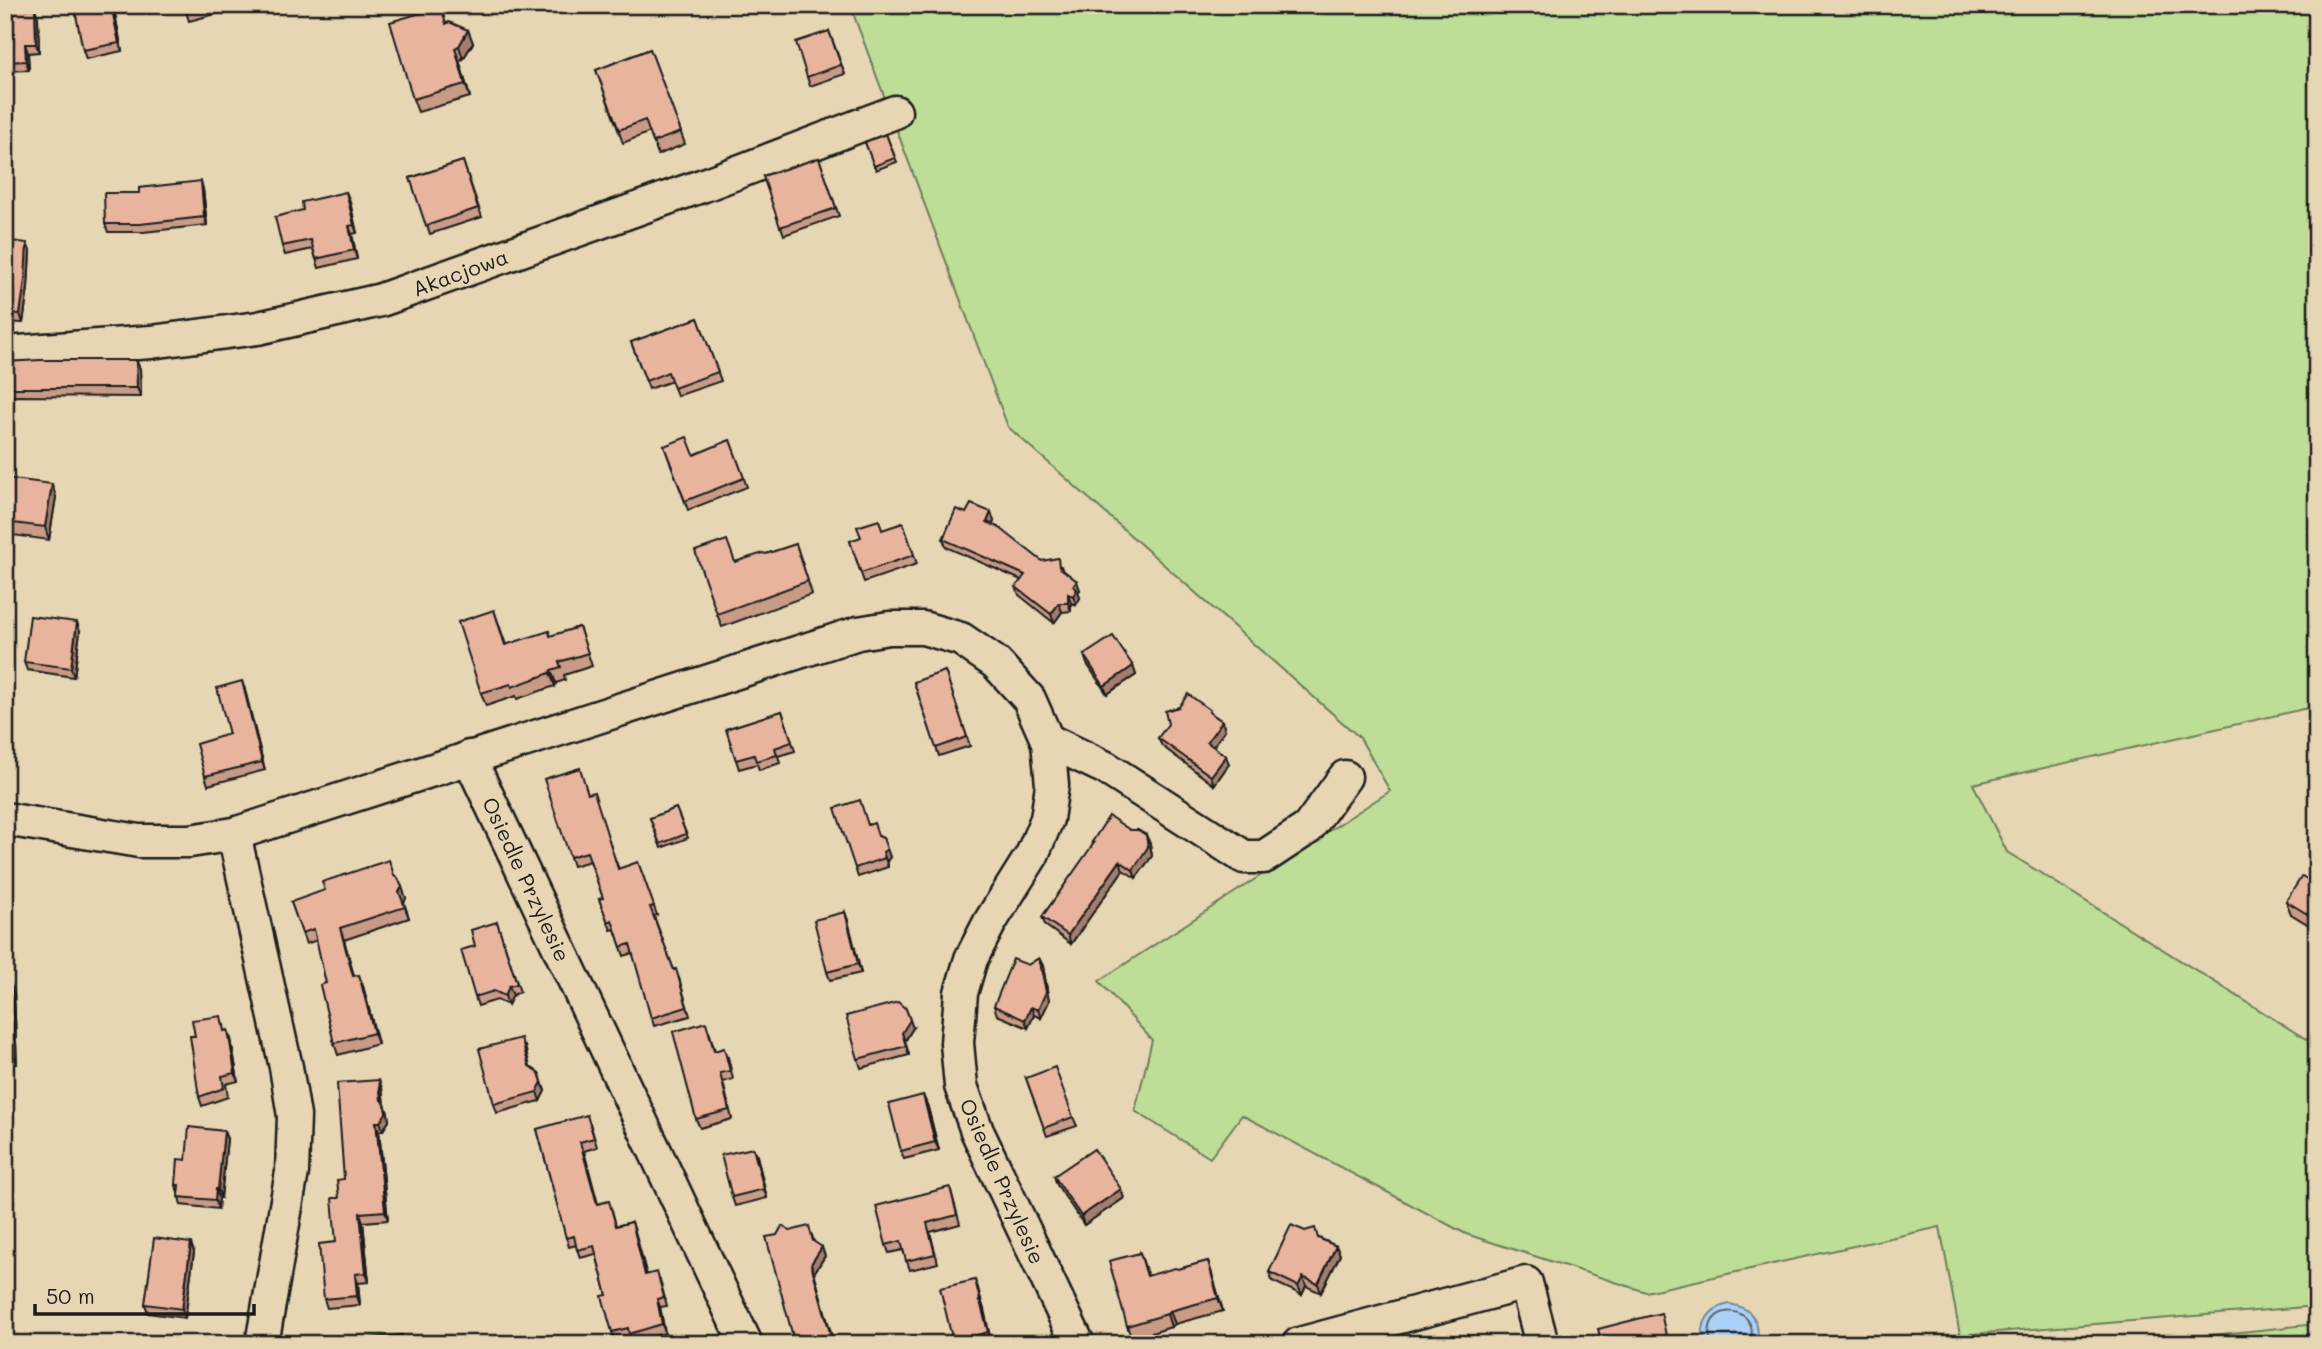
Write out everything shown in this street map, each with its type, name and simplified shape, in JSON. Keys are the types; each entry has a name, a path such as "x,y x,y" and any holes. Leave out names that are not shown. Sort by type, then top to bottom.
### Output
{"street":[{"name":"Akacjowa","path":"5,353 151,342 245,330 381,300 691,190 895,112"},
{"name":"Osiedle Przylesie","path":"5,819 139,841 190,841 234,834 858,633 889,628 923,628 961,639 996,663 1029,699 1046,740 1052,785 1047,819 1032,855 990,922 971,959 961,993 957,1043 961,1086 977,1131 1078,1344"},
{"path":"1046,740 1106,768 1244,856 1264,857 1308,828 1345,777"},
{"name":"Osiedle Przylesie","path":"469,757 746,1344"},
{"path":"234,834 286,1067 293,1116 292,1172 262,1344"},
{"path":"1299,1344 1526,1283 1542,1344"}],"green space":[{"path":"850,5 2317,5 2317,706 1973,784 2007,852 2317,1046 2317,1306 1960,1335 1940,1227 1646,1292 1466,1234 1242,1115 1210,1158 1135,1111 1152,1040 1099,981 1390,791 1360,738 1008,427"},
{"path":"2317,1324 2317,1344 2125,1344"}],"water":[{"path":"1730,1304 1744,1309 1754,1317 1758,1329 1756,1344 1705,1344 1703,1329 1707,1317 1711,1312"}],"building":[{"path":"74,5 111,5 119,43 83,50"},
{"path":"184,5 214,5 186,12"},
{"path":"441,7 446,24 449,22 468,30 455,48 465,84 413,99 390,22"},
{"path":"35,8 36,44 25,44 26,61 5,62 5,10"},
{"path":"829,31 841,65 807,77 796,42"},
{"path":"650,49 681,132 653,142 645,120 619,130 596,70"},
{"path":"886,134 895,158 874,166 865,142"},
{"path":"819,158 836,208 780,227 763,176"},
{"path":"463,161 478,208 426,226 410,178"},
{"path":"201,181 204,217 140,224 105,224 104,193 139,193 139,188"},
{"path":"346,192 354,225 349,226 354,250 316,259 311,240 282,246 275,217 303,210 302,202"},
{"path":"5,240 27,243 20,314 5,313"},
{"path":"698,318 718,372 674,388 668,372 646,381 631,342"},
{"path":"136,360 137,388 5,388 5,362"},
{"path":"687,437 694,455 730,440 744,478 685,501 664,446"},
{"path":"5,478 52,484 45,527 5,522"},
{"path":"971,504 991,512 987,522 1000,528 1042,561 1058,558 1059,567 1077,581 1073,586 1077,589 1073,596 1068,594 1068,603 1059,603 1051,614 1016,587 1025,575 943,539 956,509 966,513"},
{"path":"879,520 882,530 903,523 914,555 861,573 850,541 861,537 857,527"},
{"path":"727,540 735,562 796,544 808,581 717,614 695,551"},
{"path":"494,610 505,645 549,631 550,636 579,627 588,653 559,662 561,667 551,670 550,673 512,687 511,684 481,693 458,622"},
{"path":"30,616 77,622 71,668 24,662"},
{"path":"1113,636 1133,666 1104,686 1084,655"},
{"path":"945,671 967,737 936,748 914,682"},
{"path":"242,681 262,762 205,776 196,744 229,734 217,688"},
{"path":"1188,694 1222,721 1207,742 1226,756 1211,776 1158,738 1168,724 1165,711 1179,707"},
{"path":"782,711 792,742 775,748 777,755 756,761 754,755 736,760 726,729"},
{"path":"580,768 588,794 594,792 618,869 638,862 654,906 650,907 674,970 676,969 687,1007 651,1018 630,944 621,947 612,920 608,922 599,899 603,898 587,852 570,857 544,779"},
{"path":"860,800 868,825 874,823 878,836 883,838 887,849 883,852 885,858 855,868 835,808"},
{"path":"676,808 686,834 660,844 650,818"},
{"path":"1109,816 1130,830 1138,830 1146,835 1148,847 1133,870 1120,861 1068,935 1042,917 1094,843 1092,842"},
{"path":"389,860 402,887 399,892 405,907 340,928 353,976 359,975 374,1033 334,1043 320,985 326,983 314,929 302,933 291,902 325,890 322,882"},
{"path":"2302,876 2317,885 2317,920 2286,901"},
{"path":"845,912 858,964 827,972 814,920"},
{"path":"497,922 517,984 509,986 505,996 494,991 475,997 461,950 475,946 471,930"},
{"path":"1039,958 1046,992 1038,1010 1031,1007 1025,1020 994,1006 1013,959 1028,965"},
{"path":"5,985 11,985 14,1055 5,1056"},
{"path":"898,1002 906,1009 910,1020 902,1033 906,1046 858,1059 846,1016"},
{"path":"221,1016 224,1031 228,1030 235,1073 222,1076 224,1088 199,1097 190,1036 195,1036 192,1020"},
{"path":"706,1022 714,1051 724,1048 730,1071 720,1073 729,1110 696,1119 673,1032"},
{"path":"521,1038 529,1066 539,1073 542,1082 537,1092 494,1104 479,1049"},
{"path":"1055,1067 1073,1117 1044,1128 1026,1078"},
{"path":"379,1080 381,1100 385,1104 386,1113 380,1122 376,1122 385,1211 360,1213 366,1273 355,1274 357,1296 324,1299 319,1244 336,1242 332,1198 339,1198 337,1180 344,1179 337,1083"},
{"path":"923,1095 935,1142 901,1151 889,1104"},
{"path":"587,1115 594,1138 580,1142 597,1204 609,1201 616,1226 632,1222 645,1275 657,1272 664,1297 657,1299 662,1324 629,1334 628,1328 612,1332 602,1296 607,1295 594,1246 577,1250 574,1236 566,1238 537,1129"},
{"path":"189,1127 224,1131 215,1200 178,1197 178,1159 186,1160"},
{"path":"753,1148 764,1189 732,1197 721,1155"},
{"path":"1094,1149 1121,1189 1081,1216 1054,1176"},
{"path":"950,1187 957,1215 927,1223 935,1254 906,1261 901,1241 886,1245 876,1206"},
{"path":"1291,1225 1305,1231 1315,1228 1318,1238 1336,1246 1318,1284 1303,1277 1298,1286 1269,1272"},
{"path":"782,1226 790,1231 809,1226 813,1241 822,1247 811,1264 832,1340 818,1344 795,1344 766,1237 777,1235"},
{"path":"154,1238 191,1243 182,1309 145,1304"},
{"path":"1140,1253 1147,1276 1208,1261 1218,1298 1127,1326 1109,1261"},
{"path":"975,1280 980,1300 978,1302 980,1301 988,1332 953,1342 940,1288"},
{"path":"1661,1313 1668,1344 1602,1344 1598,1329"},
{"path":"402,1335 403,1344 361,1344 361,1339"}]}
